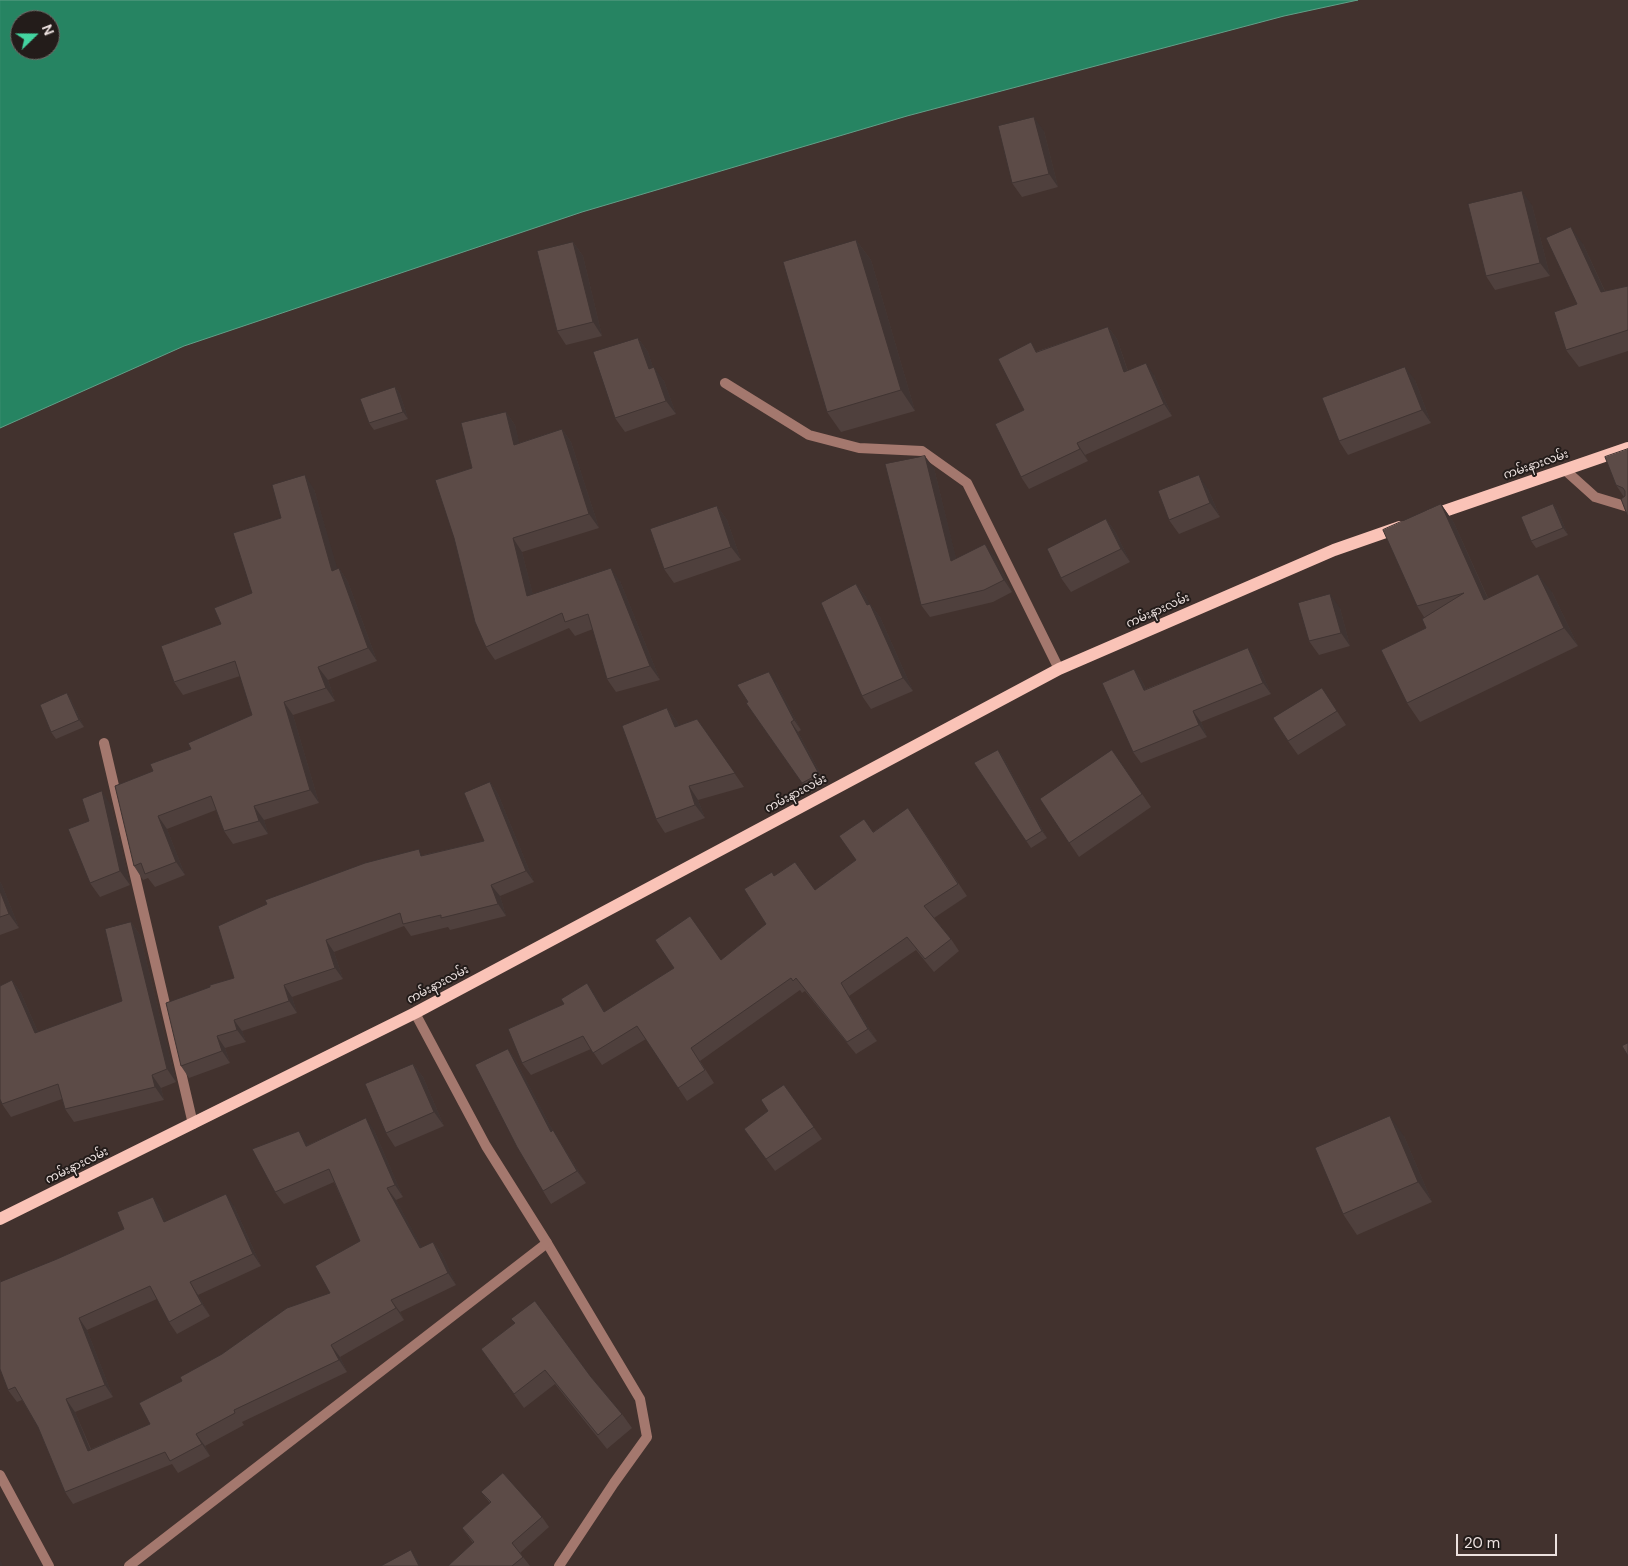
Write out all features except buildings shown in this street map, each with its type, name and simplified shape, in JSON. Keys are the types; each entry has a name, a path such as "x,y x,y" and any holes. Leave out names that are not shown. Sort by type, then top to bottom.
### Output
{"main road":[{"name":"ကမ်းနားလမ်း","path":"0,1219 414,1013 1059,670 1334,550 1628,448"}],"street":[{"path":"725,384 809,436 859,448 922,451 967,483 1059,670"},
{"path":"1565,470 1595,497 1628,507"},
{"path":"104,744 193,1124"},
{"path":"414,1013 486,1146 547,1243 640,1399 647,1437 559,1566"},
{"path":"129,1566 547,1243"},
{"path":"0,1475 49,1566"}],"shaded area":[{"path":"0,0 1358,0 1284,16 907,116 582,212 184,346 0,428"}]}
